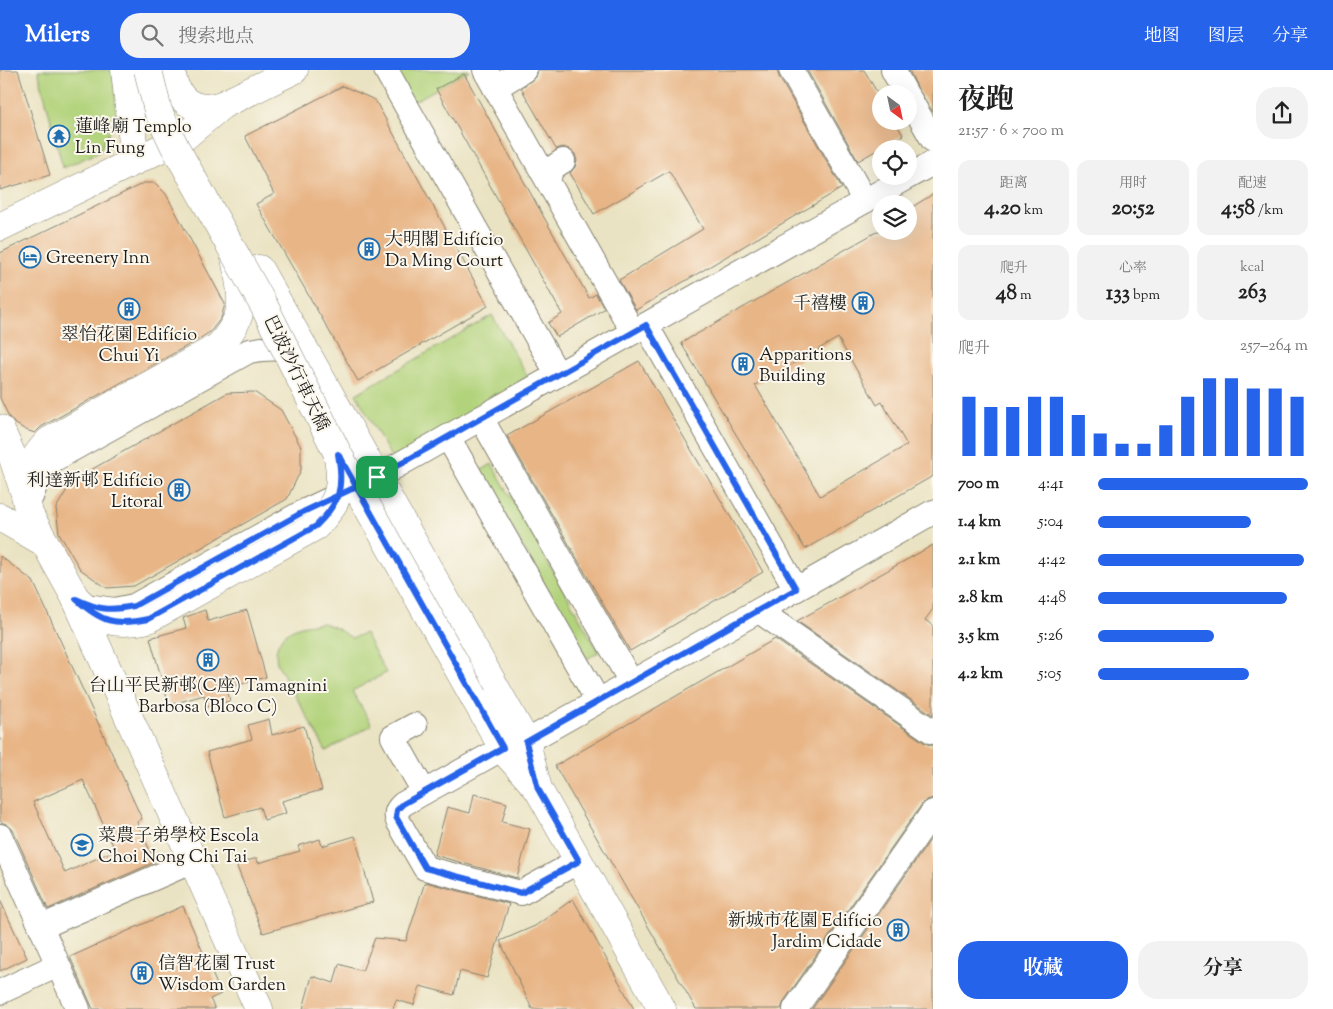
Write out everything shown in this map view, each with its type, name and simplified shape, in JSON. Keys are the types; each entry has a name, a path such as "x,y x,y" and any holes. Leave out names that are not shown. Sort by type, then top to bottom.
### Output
{"main road":[{"path":"125,70 130,164"},
{"name":"巴波沙行車天橋","path":"148,70 158,110 175,147 264,306 338,454 474,697 514,745"},
{"path":"171,70 173,83 178,94 187,103 210,109 294,70"},
{"path":"0,227 184,137 222,105"},
{"path":"184,137 377,477 514,745 662,1009"},
{"path":"27,504 27,474 35,456 49,441 218,347 231,333 240,315 242,295 235,253"},
{"path":"0,429 13,458 27,504 76,599 259,1009"},
{"path":"76,599 91,612 109,621 129,623 148,619 316,526 330,512 339,494 341,474 338,454"},
{"path":"0,517 46,544"}],"street":[{"path":"386,70 558,375"},
{"path":"524,70 490,79 549,183 639,328 796,589"},
{"path":"791,70 865,201"},
{"path":"893,70 901,85"},
{"path":"918,114 933,140"},
{"path":"917,171 933,162"},
{"path":"76,599 94,608 114,610 134,606 303,512 377,477 893,185"},
{"path":"27,504 39,475 53,460 249,351 271,348 293,352 312,363"},
{"path":"481,418 631,682"},
{"path":"448,437 598,701"},
{"path":"579,861 521,893 425,868 396,817 397,810 424,792 598,701 933,512"},
{"path":"759,610 933,732"},
{"path":"414,725 392,737 424,792"},
{"path":"795,1009 933,812"},
{"path":"0,836 78,1009"},
{"path":"41,927 193,861"},
{"path":"0,992 58,965"}],"green space":[{"path":"38,70 113,70 117,118 99,152 63,168"},
{"path":"395,70 469,70 469,71 413,102"},
{"path":"492,315 533,386 395,464 356,394"},
{"path":"492,464 599,652 587,659 480,471"},
{"path":"323,623 336,628 352,638 365,633 386,673 352,691 372,725 326,751 277,663 276,652 282,637 288,632 304,625"}],"building":[{"path":"0,70 18,70 50,175 0,190"},
{"path":"538,70 777,70 779,77 842,188 636,310 619,280 703,229 669,171 594,214 570,173 577,161 575,154 563,147 556,149 521,88 536,77"},
{"path":"807,70 864,70 873,85 872,130 900,130 903,135 894,140 872,140 872,153 858,161"},
{"path":"909,70 933,70 933,112 918,89 918,85 916,85"},
{"path":"464,74 589,298 596,294 604,309 557,337 548,323 562,314 436,89"},
{"name":"大明閣 Edifício Da Ming Court","path":"343,86 375,100 488,306 358,381 256,204 274,194 245,136"},
{"name":"翠怡花園 Edifício Chui Yi","path":"144,183 155,183 166,194 225,304 221,318 210,332 194,342 41,427 35,433 26,430 14,423 9,417 0,398 0,253"},
{"path":"933,194 933,476 805,549 681,343 872,234 872,240 917,240 917,204","holes":["838,338 877,405 882,402 907,445 820,496 755,385"]},
{"path":"639,361 763,572 630,651 507,436"},
{"name":"利達新邨 Edifício Litoral","path":"254,392 281,410 301,447 301,470 287,499 134,586 107,588 80,569 59,533 56,508 73,480 227,393"},
{"path":"933,545 933,609 925,620 933,625 933,715 797,621"},
{"path":"0,556 33,581 142,819 137,822 155,862 48,909 13,830 0,820","holes":["83,780 115,850 65,873 33,802"]},
{"name":"台山平民新邨(C座) Tamagnini Barbosa (Bloco C)","path":"205,610 208,621 247,610 266,677 227,688 230,701 207,707 204,695 169,705 150,638 186,628 183,618"},
{"path":"775,639 925,743 933,746 933,798 922,804 784,1001 781,1009 696,1009 555,766"},
{"path":"269,719 272,735 304,726 322,790 282,801 286,813 264,820 260,807 225,817 207,752 252,739 248,725"},
{"path":"474,794 507,803 502,822 530,829 517,878 434,855 447,807 470,813"},
{"path":"355,836 373,902 263,933 236,864 257,858 258,863 300,851 298,846 320,839 322,846"},
{"name":"新城市花園 Edifício Jardim Cidade","path":"933,836 933,1009 812,1009"},
{"path":"425,882 509,904 487,978 460,971 454,995 420,986 414,1005 396,1000 393,1009 303,1009 312,976 334,983 339,964 362,971 375,938 406,941"},
{"path":"573,899 634,1009 532,1009 500,941 535,926"},
{"path":"0,900 27,958 0,971"},
{"name":"信智花園 Trust Wisdom Garden","path":"183,906 221,994 210,999 215,1009 93,1009 70,957"}],"place":[{"name":"蓮峰廟 Templo Lin Fung","path":"59,136"},
{"name":"大明閣 Edifício Da Ming Court","path":"369,249"},
{"name":"Greenery Inn","path":"30,257"},
{"name":"千禧樓","path":"863,303"},
{"name":"翠怡花園 Edifício Chui Yi","path":"129,309"},
{"name":"Apparitions Building","path":"743,364"},
{"name":"利達新邨 Edifício Litoral","path":"179,490"},
{"name":"台山平民新邨(C座) Tamagnini Barbosa (Bloco C)","path":"208,660"},
{"name":"菜農子弟學校 Escola Choi Nong Chi Tai","path":"82,845"},
{"name":"新城市花園 Edifício Jardim Cidade","path":"898,930"},
{"name":"信智花園 Trust Wisdom Garden","path":"142,973"}],"route":[{"path":"377,477 340,495 303,512 134,606 114,610 94,608 76,599 91,612 109,621 129,623 148,619 316,526 330,512 339,494 341,474 338,454 372,515 406,576 503,748 403,804 397,810 396,817 425,868 521,893 579,861 538,789 526,742 796,589 646,325 377,477"}]}
